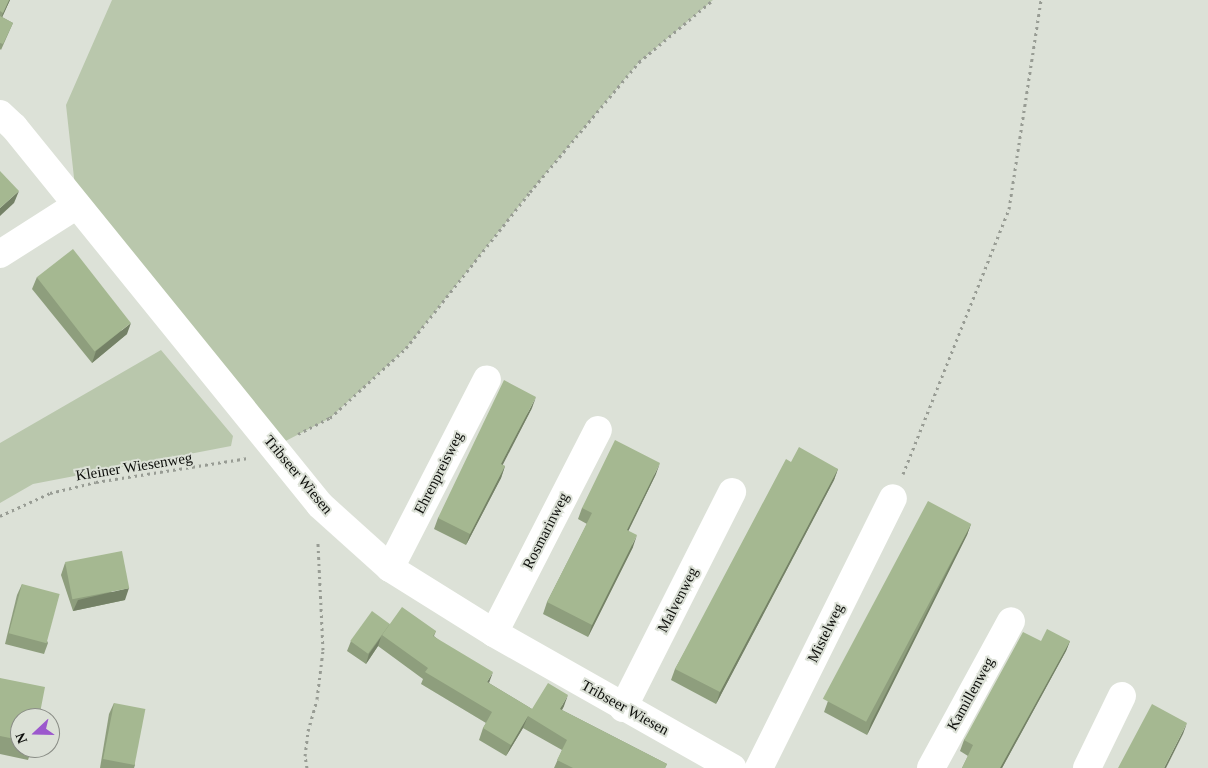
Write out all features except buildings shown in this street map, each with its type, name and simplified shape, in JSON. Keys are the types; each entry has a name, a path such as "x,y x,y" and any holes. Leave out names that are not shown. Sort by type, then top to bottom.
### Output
{"street":[{"name":"Tribseer Wiesen","path":"0,114 14,127 320,505 390,568 494,633 623,708 733,768"},
{"path":"0,254 77,205"},
{"name":"Ehrenpreisweg","path":"390,568 487,379"},
{"name":"Rosmarinweg","path":"494,633 598,430"},
{"name":"Malvenweg","path":"623,708 732,492"},
{"name":"Mistelweg","path":"758,768 893,498"},
{"name":"Kamillenweg","path":"931,768 1011,620"},
{"path":"1087,768 1122,696"}],"path":[{"name":"Kleiner Wiesenweg","path":"0,516 50,493 96,482 234,461 274,447 330,418 406,348 530,192 640,62 713,0"},
{"path":"893,498 1009,209 1041,0"},
{"path":"307,768 305,756 308,731 317,699 323,650 316,511 320,505"}],"green space":[{"path":"112,0 713,0 639,62 530,192 406,348 330,418 274,447 77,205 66,105"},
{"path":"161,350 233,436 231,446 33,484 0,503 0,443"}]}
